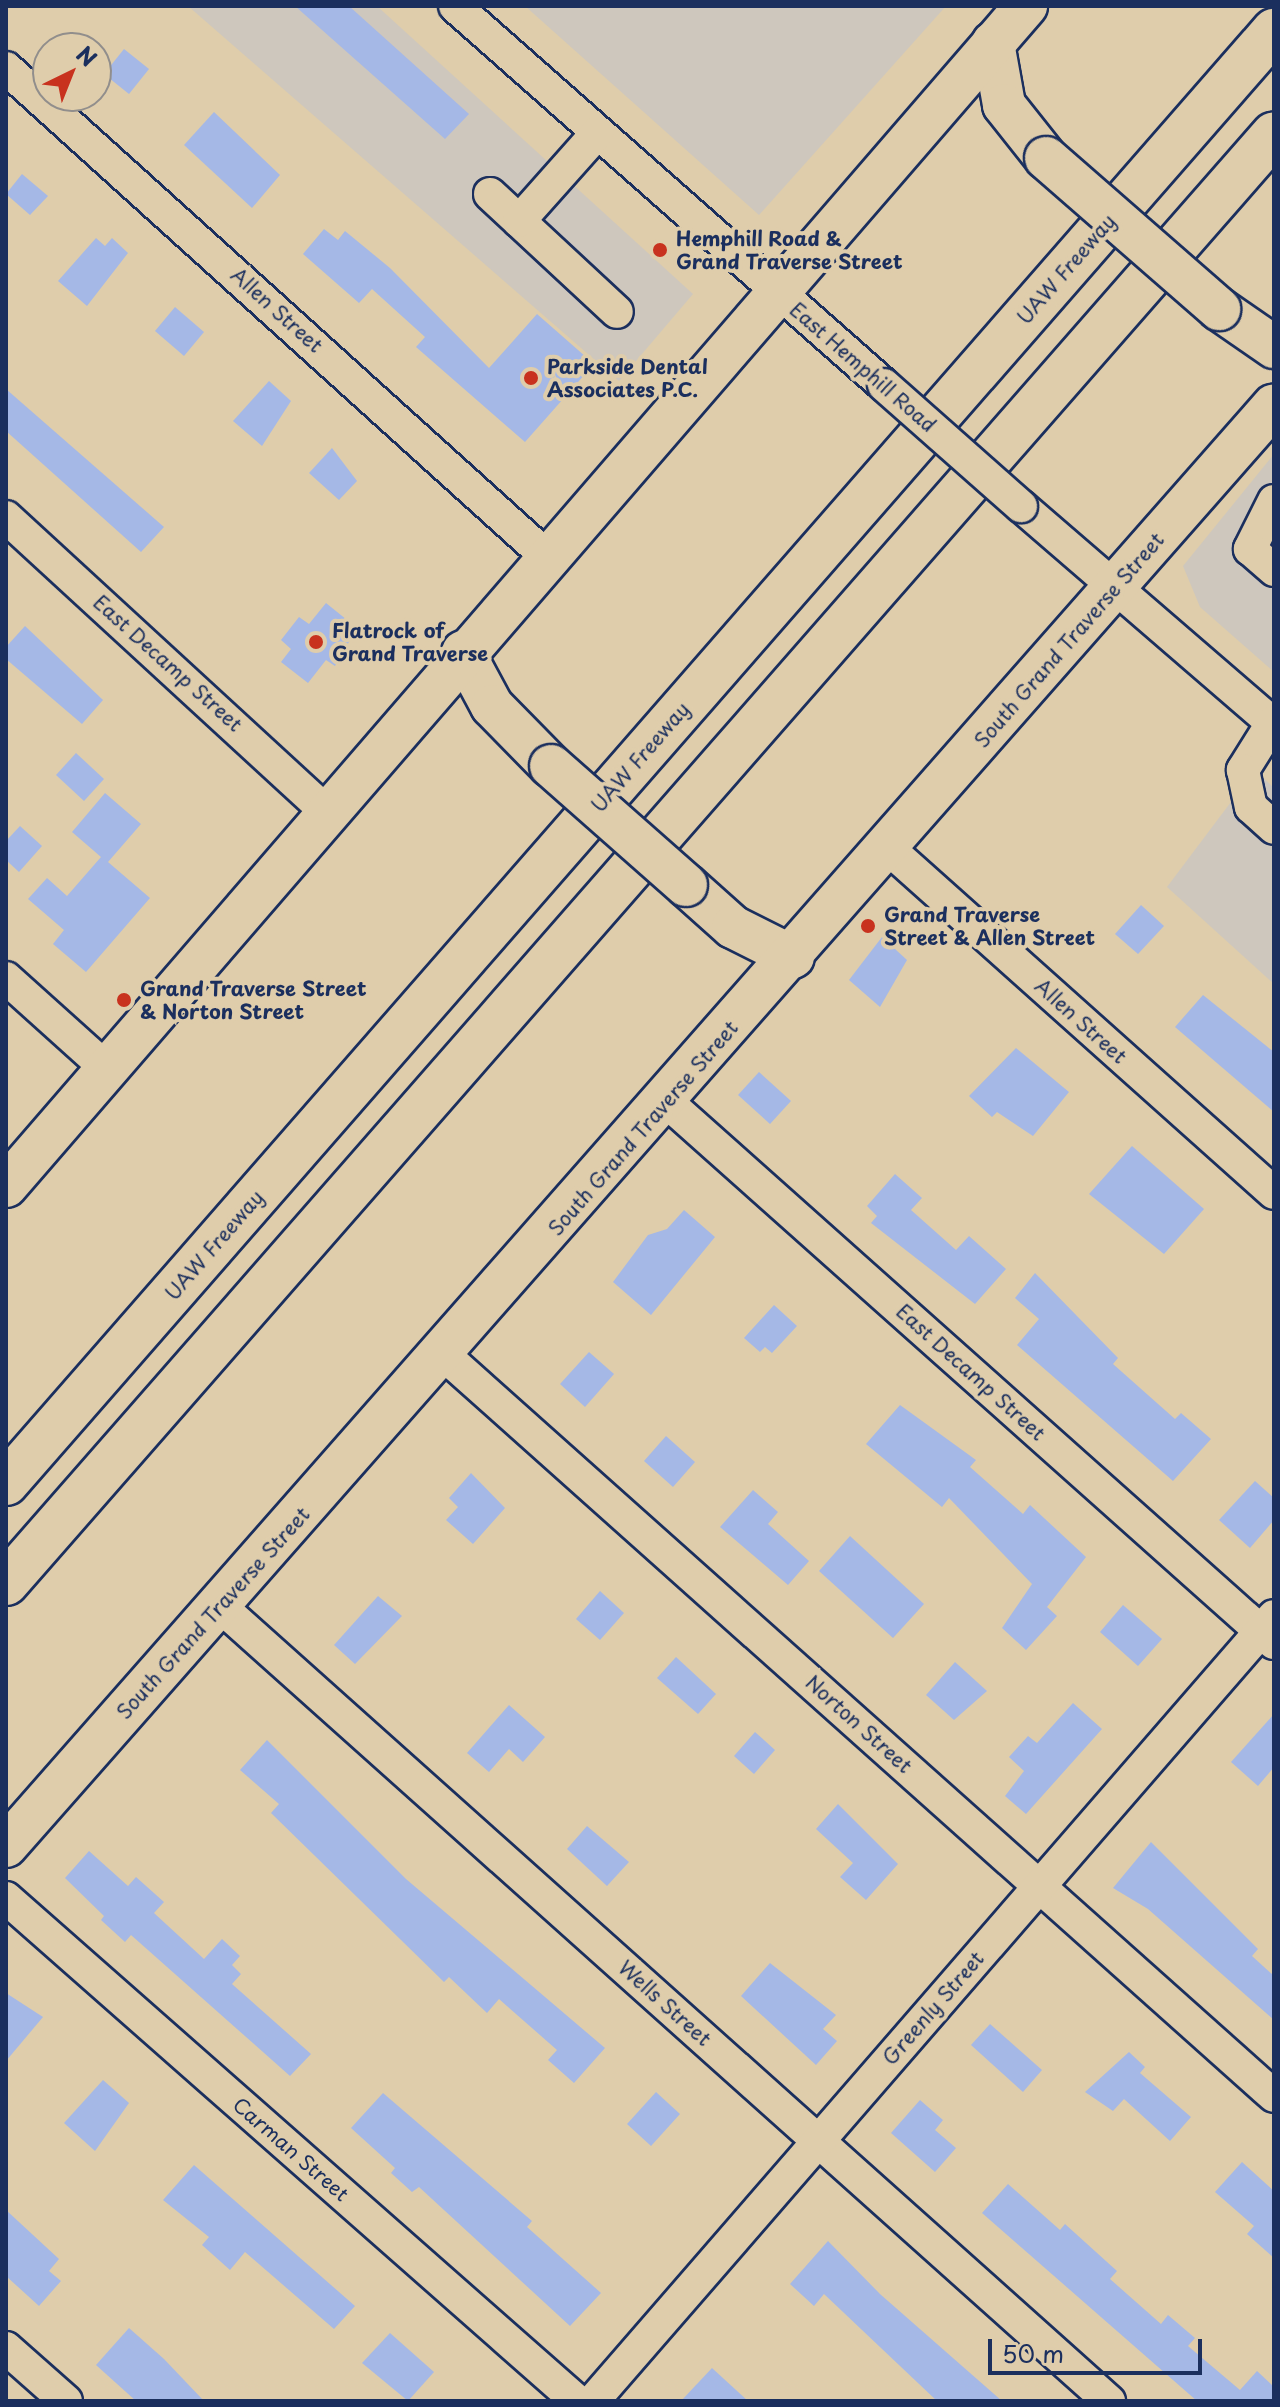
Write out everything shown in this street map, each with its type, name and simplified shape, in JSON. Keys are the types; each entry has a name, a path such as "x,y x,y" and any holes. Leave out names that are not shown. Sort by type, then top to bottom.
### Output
{"highway":[{"name":"UAW Freeway","path":"6,1483 1274,31"},
{"path":"6,1583 1274,134"}],"main road":[{"path":"6,1186 545,555 1026,6"},
{"path":"993,43 1004,105 1046,158 1219,309 1274,347"},
{"name":"South Grand Traverse Street","path":"6,1846 667,1102 1274,405"},
{"path":"463,652 492,706 551,766 733,927 793,957"}],"street":[{"name":"East Hemphill Road","path":"455,6 1113,589 1273,723"},
{"name":"Allen Street","path":"6,68 545,555"},
{"path":"519,221 597,133"},
{"path":"490,194 617,312"},
{"path":"1274,501 1250,549 1274,570"},
{"name":"East Decamp Street","path":"6,517 327,812"},
{"path":"1273,723 1243,770 1251,807 1274,828"},
{"name":"Allen Street","path":"889,849 1274,1193"},
{"path":"6,978 107,1069"},
{"name":"East Decamp Street","path":"667,1102 1270,1630"},
{"name":"Norton Street","path":"443,1354 1274,2096"},
{"name":"Wells Street","path":"220,1606 1109,2401"},
{"name":"Greenly Street","path":"593,2401 1040,1884 1270,1630"},
{"name":"Carman Street","path":"6,1898 577,2401"},
{"path":"6,2348 66,2401"}],"shaded area":[{"path":"188,6 377,6 693,294 619,381"},
{"path":"525,6 946,6 759,215"},
{"path":"1274,454 1274,672 1200,607 1183,566"},
{"path":"1255,770 1274,788 1274,984 1167,887"}],"building":[{"path":"295,6 349,6 469,114 445,139"},
{"path":"124,49 149,69 129,94 112,80 112,64"},
{"path":"214,112 280,175 252,208 184,145"},
{"path":"22,174 48,196 30,215 6,194"},
{"path":"324,229 338,240 345,231 390,268 489,368 537,314 594,364 525,442 416,347 425,337 372,289 359,303 303,254"},
{"path":"96,238 105,246 112,238 128,253 87,306 58,281"},
{"path":"175,307 204,332 184,356 155,331"},
{"path":"269,381 291,401 262,446 233,421"},
{"path":"6,389 164,527 141,552 6,431"},
{"path":"332,448 357,481 339,500 309,473"},
{"name":"Flatrock of Grand Traverse","path":"326,603 357,628 335,666 326,660 308,683 281,662 291,649 281,640 299,617 309,624"},
{"path":"25,626 103,700 82,724 6,659 6,647"},
{"path":"76,753 104,779 84,801 56,775"},
{"path":"105,793 141,824 108,862 150,898 86,972 53,944 64,930 28,899 47,878 67,896 101,857 72,832"},
{"path":"20,826 42,846 19,872 6,860 6,841"},
{"path":"1141,905 1164,926 1138,954 1115,934"},
{"path":"882,937 907,960 880,1007 849,980"},
{"path":"1203,995 1274,1052 1274,1112 1175,1027"},
{"path":"1016,1048 1069,1092 1033,1136 997,1112 992,1117 969,1096"},
{"path":"759,1072 791,1101 770,1124 738,1095"},
{"path":"1132,1146 1204,1209 1164,1254 1089,1194"},
{"path":"895,1174 922,1198 911,1210 956,1250 969,1236 1006,1269 975,1304 871,1223 877,1216 867,1206"},
{"path":"684,1210 715,1237 651,1315 613,1282 648,1235 667,1229"},
{"path":"1035,1273 1118,1358 1113,1364 1175,1419 1181,1413 1211,1439 1173,1481 1017,1345 1039,1319 1015,1298"},
{"path":"774,1305 797,1326 772,1353 765,1347 760,1352 744,1338"},
{"path":"589,1352 614,1374 585,1407 560,1384"},
{"path":"900,1405 976,1460 970,1467 1023,1514 1030,1505 1086,1557 1047,1607 1057,1616 1026,1650 1002,1628 1032,1584 949,1498 942,1507 866,1444"},
{"path":"666,1436 695,1462 673,1487 644,1461"},
{"path":"471,1473 505,1508 473,1544 446,1520 458,1507 449,1498"},
{"path":"1255,1481 1274,1498 1274,1520 1250,1548 1219,1520"},
{"path":"753,1490 778,1512 768,1524 809,1561 788,1585 720,1527"},
{"path":"850,1536 924,1604 893,1638 819,1571"},
{"path":"600,1591 624,1613 600,1640 576,1619"},
{"path":"378,1596 402,1616 355,1664 334,1645"},
{"path":"1123,1605 1162,1639 1138,1666 1100,1632"},
{"path":"676,1657 716,1694 698,1714 657,1678"},
{"path":"955,1662 987,1691 954,1720 926,1695"},
{"path":"1073,1703 1102,1729 1026,1814 1005,1796 1024,1771 1009,1757 1028,1736 1037,1743"},
{"path":"509,1705 545,1737 523,1762 509,1749 489,1772 467,1753"},
{"path":"1274,1714 1274,1767 1258,1786 1231,1762"},
{"path":"755,1732 775,1750 754,1774 734,1756"},
{"path":"267,1740 406,1879 605,2048 574,2083 548,2060 557,2050 499,1999 487,2013 449,1977 444,1982 271,1813 279,1804 240,1770"},
{"path":"838,1804 898,1864 866,1900 840,1877 853,1863 816,1829"},
{"path":"587,1826 629,1862 607,1886 567,1849"},
{"path":"1151,1842 1258,1949 1252,1956 1274,1976 1274,2020 1148,1909 1113,1888"},
{"path":"89,1851 128,1886 136,1877 164,1902 154,1913 204,1959 222,1939 240,1956 232,1965 241,1974 232,1984 311,2054 290,2076 131,1935 125,1942 101,1920 104,1916 65,1878"},
{"path":"770,1963 836,2015 823,2029 837,2041 816,2065 741,1996"},
{"path":"6,1993 43,2017 6,2061"},
{"path":"990,2024 1042,2070 1023,2092 971,2045"},
{"path":"1129,2052 1145,2067 1140,2073 1191,2117 1170,2141 1124,2099 1113,2111 1085,2092"},
{"path":"103,2080 129,2103 95,2151 64,2123"},
{"path":"656,2092 680,2114 651,2146 627,2124"},
{"path":"383,2093 532,2221 527,2227 601,2293 570,2326 419,2187 412,2192 391,2173 395,2168 351,2128"},
{"path":"920,2100 943,2120 935,2130 956,2148 935,2172 891,2133"},
{"path":"1242,2162 1274,2191 1274,2258 1247,2234 1254,2226 1215,2192"},
{"path":"194,2165 355,2306 334,2329 245,2252 230,2270 202,2245 209,2237 163,2200"},
{"path":"1008,2184 1060,2230 1065,2224 1117,2271 1110,2279 1161,2324 1168,2315 1195,2338 1188,2346 1240,2390 1257,2371 1274,2387 1274,2401 1197,2401 982,2213"},
{"path":"6,2210 59,2259 49,2271 61,2281 39,2306 6,2276"},
{"path":"828,2241 880,2294 1002,2401 937,2401 824,2294 814,2306 790,2284"},
{"path":"129,2328 204,2401 136,2401 96,2365"},
{"path":"390,2333 434,2372 408,2401 362,2363"},
{"path":"712,2368 748,2401 681,2401"}],"place":[{"name":"Hemphill Road & Grand Traverse Street","path":"660,250"},
{"name":"Parkside Dental Associates P.C.","path":"531,378"},
{"name":"Flatrock of Grand Traverse","path":"316,642"},
{"name":"Grand Traverse Street & Allen Street","path":"868,926"},
{"name":"Grand Traverse Street & Norton Street","path":"124,1000"}]}
